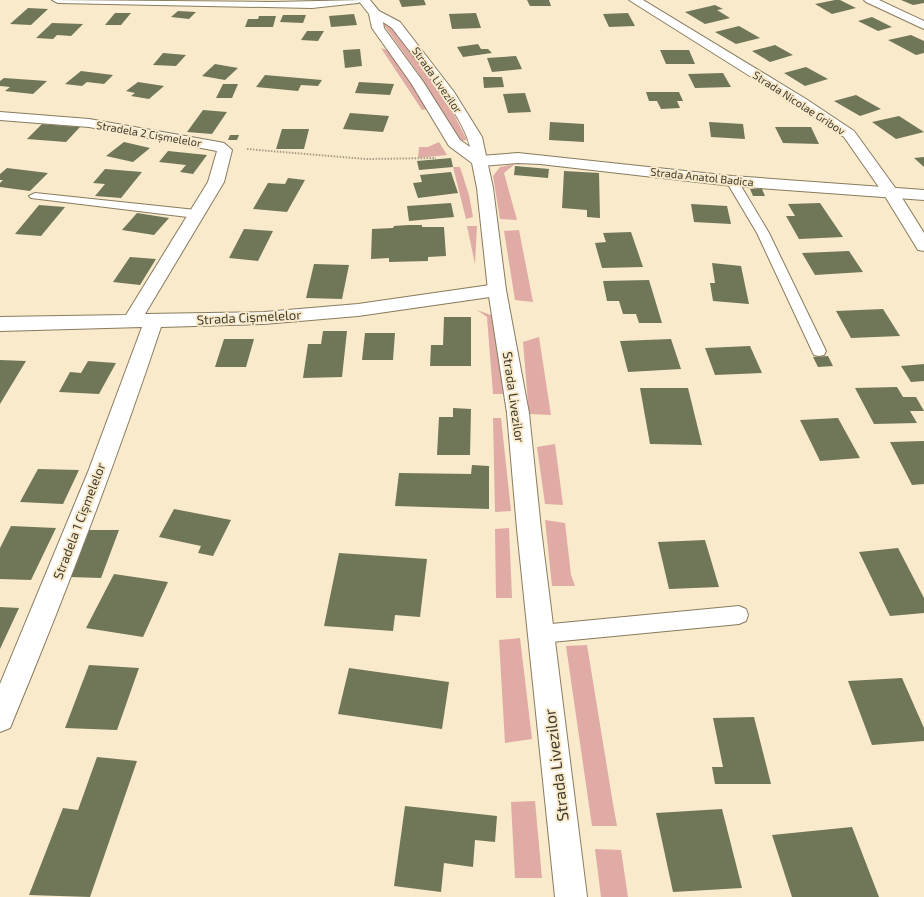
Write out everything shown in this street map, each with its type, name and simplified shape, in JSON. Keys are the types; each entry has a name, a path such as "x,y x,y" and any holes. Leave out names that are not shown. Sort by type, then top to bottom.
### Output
{"street":[{"path":"58,0 273,5 312,4 358,0"},
{"name":"Strada Livezilor","path":"364,0 375,13 396,25 426,62 449,95 475,137 480,161 497,290 518,412 541,634 571,897"},
{"name":"Strada Nicolae Gribov","path":"635,0 839,126 856,142 891,193 924,246"},
{"path":"870,0 924,25"},
{"name":"Strada Livezilor","path":"375,13 378,28 417,83 454,143 480,161"},
{"name":"Stradela 2 Cișmelelor","path":"0,116 89,123 220,146 225,150"},
{"path":"143,322 196,214 216,182 225,150"},
{"name":"Strada Anatol Badica","path":"480,161 518,158 540,159 732,181 924,195"},
{"name":"Strada Cișmelelor","path":"0,324 143,322 264,318 358,310 497,290"},
{"name":"Stradela 1 Cișmelelor","path":"0,718 84,510 133,380 143,322"}],"lane":[{"path":"732,181 763,233 818,351"},
{"path":"35,196 196,214"},
{"path":"541,634 739,615"}],"path":[{"path":"225,150 232,148 329,156 413,160 446,157 450,154 454,143"}],"shaded area":[{"path":"386,22 410,48 432,77 467,140 461,141 418,73 384,25"},
{"path":"381,48 392,52 429,109 422,110"},
{"path":"439,142 447,155 418,158 419,147 428,147"},
{"path":"515,164 504,173 517,220 500,219 493,176 500,167"},
{"path":"453,167 460,167 469,195 473,217 466,219"},
{"path":"467,226 477,226 475,264"},
{"path":"519,230 533,302 515,300 504,231"},
{"path":"477,310 491,315 504,394 493,394 487,317"},
{"path":"539,337 551,415 529,414 523,342"},
{"path":"493,418 501,418 511,511 495,512"},
{"path":"555,444 563,505 545,504 537,447"},
{"path":"545,520 565,523 571,575 575,586 552,586"},
{"path":"509,528 512,598 496,598 495,529"},
{"path":"520,638 532,739 505,743 499,640"},
{"path":"587,645 617,826 592,826 566,646"},
{"path":"535,801 542,878 515,878 511,802"},
{"path":"595,849 621,850 628,897 601,897"}],"building":[{"path":"399,0 424,0 426,5 402,7"},
{"path":"527,0 549,0 551,6 530,6"},
{"path":"840,0 856,8 832,14 815,4"},
{"path":"901,0 924,0 924,3 913,5"},
{"path":"715,5 723,9 717,10 730,18 705,24 685,12"},
{"path":"28,8 48,9 31,25 10,24"},
{"path":"178,11 196,12 189,19 171,17"},
{"path":"115,13 131,13 121,25 105,25"},
{"path":"476,13 481,28 452,29 449,14"},
{"path":"628,13 635,26 609,27 603,14"},
{"path":"354,14 357,25 331,27 329,16"},
{"path":"283,15 306,15 303,23 280,22"},
{"path":"259,16 276,16 273,27 245,27 248,19 258,19"},
{"path":"872,17 892,27 878,31 858,21"},
{"path":"52,23 83,24 71,36 57,35 53,39 36,38"},
{"path":"739,26 760,38 736,44 715,32"},
{"path":"307,31 324,31 318,41 301,40"},
{"path":"911,35 924,41 924,53 916,55 888,40"},
{"path":"478,44 481,49 488,49 492,53 463,57 457,47"},
{"path":"775,45 793,55 770,62 752,51"},
{"path":"360,49 362,66 345,68 343,50"},
{"path":"660,50 689,50 695,64 666,64"},
{"path":"163,53 186,55 176,66 153,65"},
{"path":"516,56 522,69 492,72 487,58"},
{"path":"215,64 238,68 225,80 202,76"},
{"path":"806,67 828,79 805,86 784,73"},
{"path":"81,71 113,75 104,84 87,82 82,86 65,84"},
{"path":"723,73 731,87 695,88 688,74"},
{"path":"265,75 322,80 318,86 301,85 298,91 256,87"},
{"path":"483,77 502,77 504,87 484,88"},
{"path":"4,78 47,81 33,94 5,91 10,87 0,86 0,81"},
{"path":"138,82 164,86 149,99 131,96 135,93 126,91"},
{"path":"359,82 394,84 390,95 355,93"},
{"path":"223,84 238,84 232,98 216,98"},
{"path":"646,92 679,92 683,101 677,101 680,108 661,109 657,101 649,101"},
{"path":"525,93 531,112 508,113 503,94"},
{"path":"856,95 881,109 860,116 834,101"},
{"path":"203,110 227,112 212,134 187,132"},
{"path":"350,113 389,116 383,132 343,129"},
{"path":"899,116 924,132 896,139 872,122"},
{"path":"550,122 584,124 584,142 549,140"},
{"path":"709,122 743,124 745,139 711,137"},
{"path":"42,124 80,127 66,142 27,139"},
{"path":"775,127 811,127 819,144 783,143"},
{"path":"282,129 309,129 304,149 276,149"},
{"path":"230,135 239,135 237,140 228,140"},
{"path":"124,142 150,148 133,162 106,156"},
{"path":"168,151 207,155 193,174 180,172 186,165 159,162"},
{"path":"924,157 924,167 914,158"},
{"path":"451,158 453,167 419,170 417,161"},
{"path":"515,166 549,169 548,178 514,175"},
{"path":"7,168 48,173 30,191 0,187 0,183 3,180 0,180 0,174"},
{"path":"105,169 142,172 121,198 95,196 105,184 93,183"},
{"path":"564,171 599,173 600,218 587,217 587,210 562,208"},
{"path":"451,172 458,193 418,198 413,183 422,182 420,175"},
{"path":"288,178 305,180 287,212 253,209 268,183 285,184"},
{"path":"750,189 762,189 765,196 753,196"},
{"path":"451,203 454,217 409,221 407,206"},
{"path":"820,203 843,237 799,239 786,216 795,216 788,204"},
{"path":"691,204 727,206 731,224 694,222"},
{"path":"39,205 65,207 41,236 15,234"},
{"path":"137,213 169,218 154,235 122,230"},
{"path":"422,225 422,227 444,227 446,256 428,257 428,261 389,262 389,258 371,259 372,229 393,228 394,226"},
{"path":"244,229 273,231 258,261 229,258"},
{"path":"631,232 643,267 602,268 595,243 606,242 603,233"},
{"path":"849,251 863,272 815,275 802,253"},
{"path":"130,257 156,259 140,285 113,282"},
{"path":"712,263 741,266 749,304 713,301 710,283 715,283"},
{"path":"314,264 349,265 342,299 306,298"},
{"path":"649,280 662,323 639,323 636,314 623,314 619,301 607,301 603,281"},
{"path":"883,309 900,336 851,338 836,311"},
{"path":"444,317 471,317 471,366 430,366 431,345 443,345"},
{"path":"323,331 347,331 342,377 303,378 308,344 321,344"},
{"path":"365,333 395,333 393,360 362,360"},
{"path":"224,339 254,339 246,367 215,367"},
{"path":"671,339 681,369 628,372 620,341"},
{"path":"750,346 762,373 715,375 705,348"},
{"path":"828,356 833,366 818,367 813,357"},
{"path":"0,360 26,361 0,404"},
{"path":"88,361 116,363 99,394 59,392 70,372 81,373"},
{"path":"924,364 924,381 911,382 901,366"},
{"path":"897,387 903,397 916,397 924,411 910,411 917,423 874,424 855,388"},
{"path":"640,388 688,388 702,445 650,444"},
{"path":"453,408 471,409 470,455 437,455 439,417 453,417"},
{"path":"838,418 860,458 820,461 800,420"},
{"path":"924,441 924,484 912,485 890,442"},
{"path":"472,465 489,466 489,509 395,506 399,473 471,474"},
{"path":"38,469 79,470 63,504 20,502"},
{"path":"174,509 231,520 213,556 198,553 201,546 159,537"},
{"path":"11,526 56,528 31,580 0,579 0,548"},
{"path":"88,530 119,530 101,578 69,577"},
{"path":"705,540 719,587 669,589 658,542"},
{"path":"898,548 924,598 924,613 890,616 859,552"},
{"path":"339,553 427,559 420,617 395,615 393,631 324,626"},
{"path":"114,574 168,582 143,637 86,628"},
{"path":"0,607 19,608 0,649"},
{"path":"89,665 139,668 117,730 65,728"},
{"path":"349,668 449,682 442,729 338,714"},
{"path":"902,678 924,728 924,741 872,745 848,681"},
{"path":"754,717 771,784 715,784 712,767 723,767 713,718"},
{"path":"97,757 137,761 90,897 29,895 63,808 78,810"},
{"path":"405,806 497,816 495,842 475,840 473,867 444,863 441,892 394,886"},
{"path":"722,809 742,888 673,892 656,813"},
{"path":"852,827 879,897 792,897 772,835"}]}
